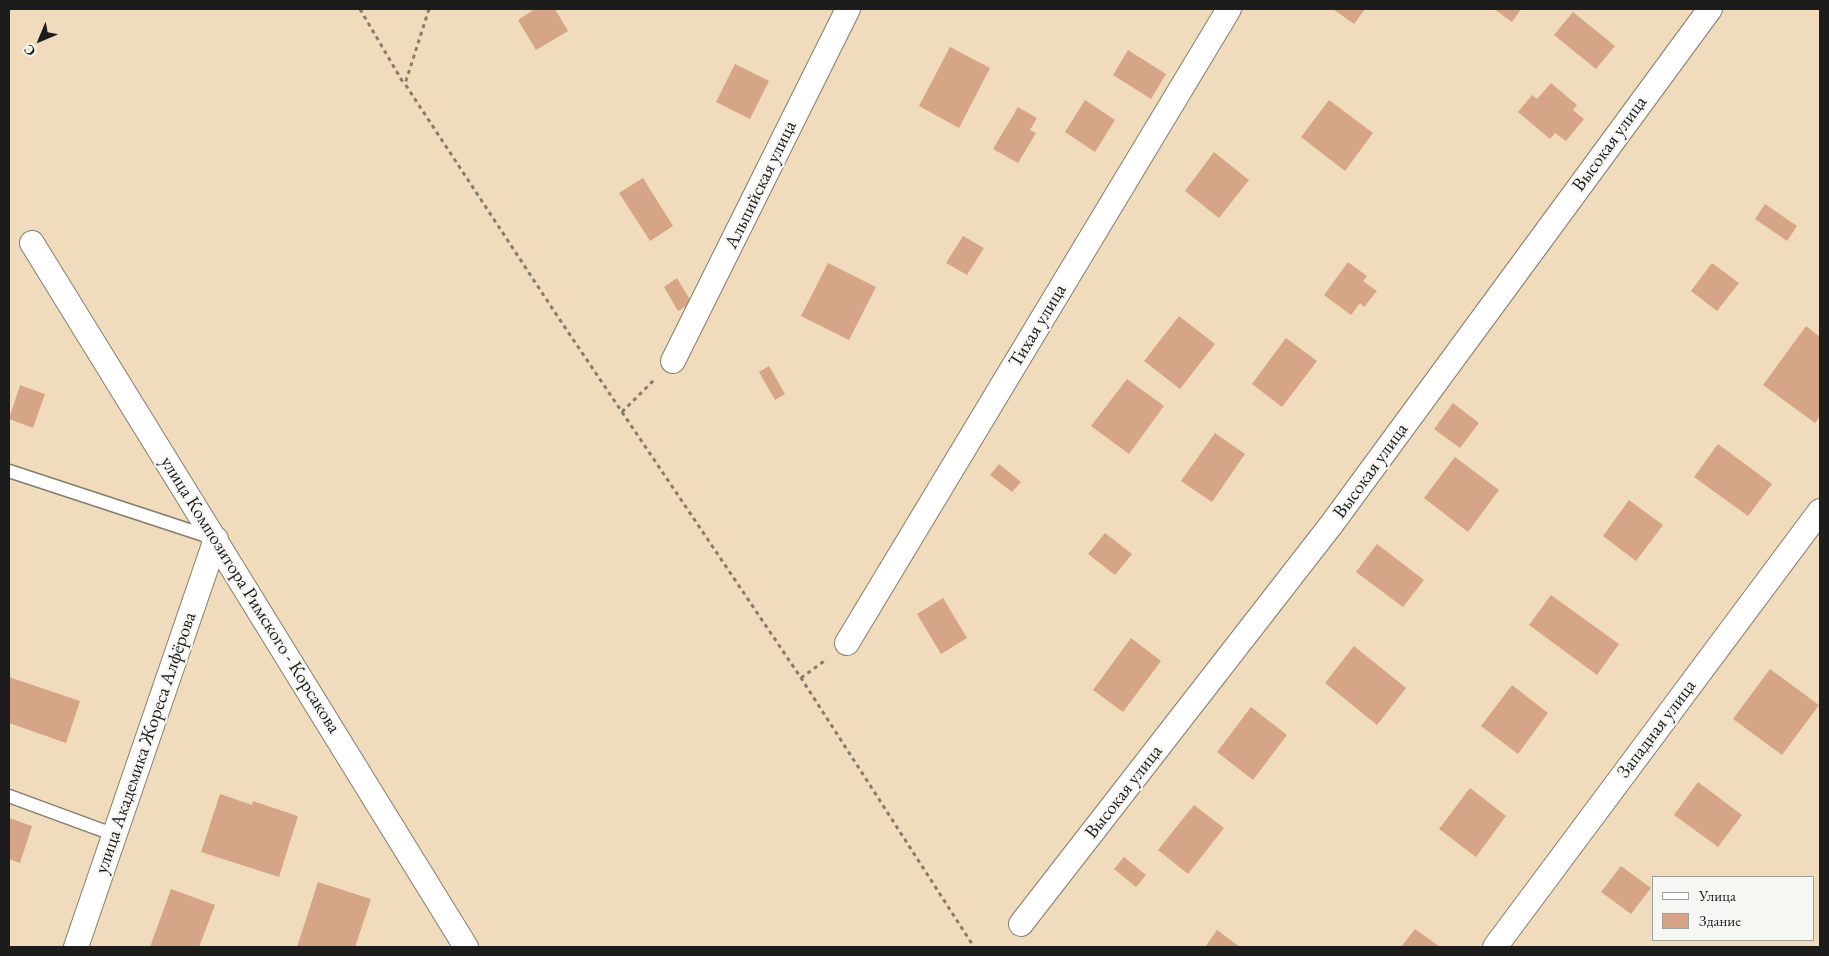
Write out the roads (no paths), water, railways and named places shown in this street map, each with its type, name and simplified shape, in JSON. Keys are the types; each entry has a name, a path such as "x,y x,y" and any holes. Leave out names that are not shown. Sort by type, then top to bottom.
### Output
{"street":[{"name":"Альпийская улица","path":"673,361 848,9"},
{"name":"Тихая улица","path":"847,643 1230,9"},
{"name":"Высокая улица","path":"1021,924 1332,526 1710,9"},
{"name":"улица Композитора Римского - Корсакова","path":"32,243 466,947"},
{"name":"Западная улица","path":"1495,947 1820,510"},
{"name":"улица Академика Жореса Алфёрова","path":"76,947 216,539"}],"lane":[{"path":"9,471 216,539"},
{"path":"9,796 115,835"}]}
